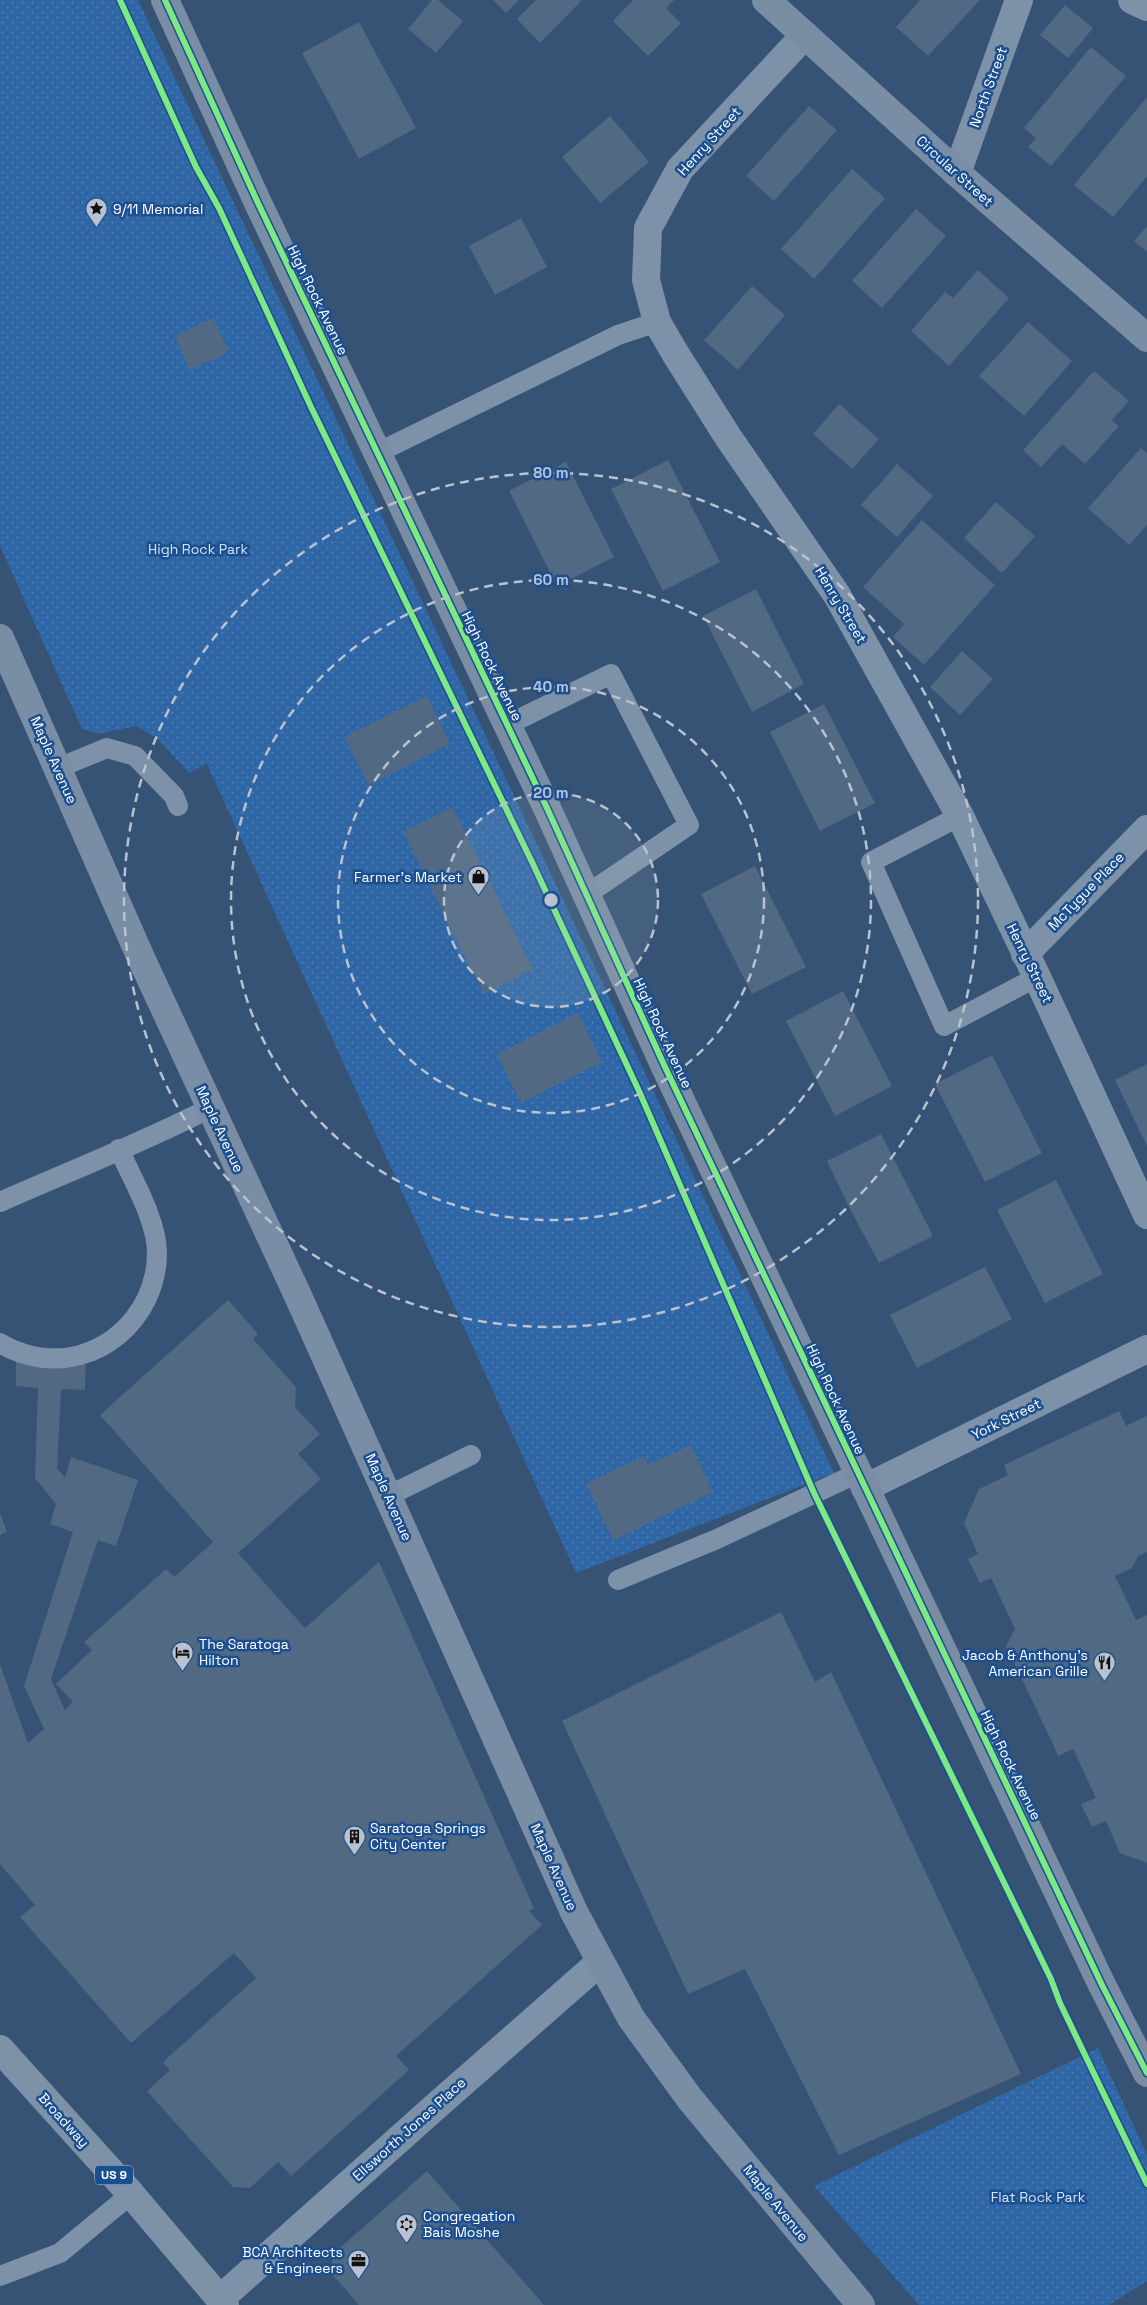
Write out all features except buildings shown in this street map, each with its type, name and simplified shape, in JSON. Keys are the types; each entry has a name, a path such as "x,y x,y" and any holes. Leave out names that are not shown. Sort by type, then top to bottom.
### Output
{"highway":[{"name":"Broadway","path":"1,2051 131,2194 223,2302"}],"street":[{"name":"High Rock Avenue","path":"165,0 258,203 507,725 669,1076 1102,1985 1147,2073"},
{"name":"Circular Street","path":"766,0 957,173 1147,338"},
{"name":"North Street","path":"957,173 1019,0"},
{"path":"1132,0 1147,7"},
{"name":"Henry Street","path":"805,35 680,169 648,228 646,280 658,322 675,354 728,437 837,595 960,816 1147,1215"},
{"name":"Maple Avenue","path":"0,638 210,1108 388,1496 574,1912 631,2018 690,2099 861,2305"},
{"name":"McTygue Place","path":"1025,954 1147,828"},
{"name":"York Street","path":"861,1481 1147,1349"},
{"name":"Ellsworth Jones Place","path":"223,2302 434,2106 600,1962"}],"lane":[{"path":"377,453 618,335 658,322"},
{"path":"507,725 611,674 689,825 586,895"},
{"path":"58,768 107,748 135,756 174,796 178,806"},
{"path":"960,816 870,862 944,1026 1037,977"},
{"path":"0,1202 119,1149 161,1133 210,1108"},
{"path":"0,1343 22,1353 43,1358 64,1358 86,1354 106,1345 124,1331 139,1314 150,1295 156,1273 157,1251 153,1229 119,1149"},
{"path":"388,1496 471,1455"},
{"path":"618,1580 861,1481"},
{"path":"0,2276 60,2253 131,2194"}],"green space":[{"name":"High Rock Park","path":"0,0 138,0 834,1473 576,1573 207,764 189,773 158,739 136,726 98,734 82,729 0,546"},
{"name":"Flat Rock Park","path":"1098,2048 1147,2155 1147,2281 1109,2305 919,2305 814,2186"}],"cycle path":[{"path":"120,0 196,167 219,208 311,407 532,862 639,1091 814,1493 1051,1979 1060,2003 1147,2184"},
{"path":"165,0 258,203 547,808 665,1067 1102,1985 1147,2073"}],"place":[{"name":"9/11 Memorial","path":"97,228"},
{"name":"Farmer's Market","path":"478,896"},
{"name":"The Saratoga Hilton","path":"183,1671"},
{"name":"Jacob & Anthony's American Grille","path":"1104,1682"},
{"name":"Saratoga Springs City Center","path":"354,1855"},
{"name":"Congregation Bais Moshe","path":"407,2243"},
{"name":"BCA Architects & Engineers","path":"359,2279"}]}
